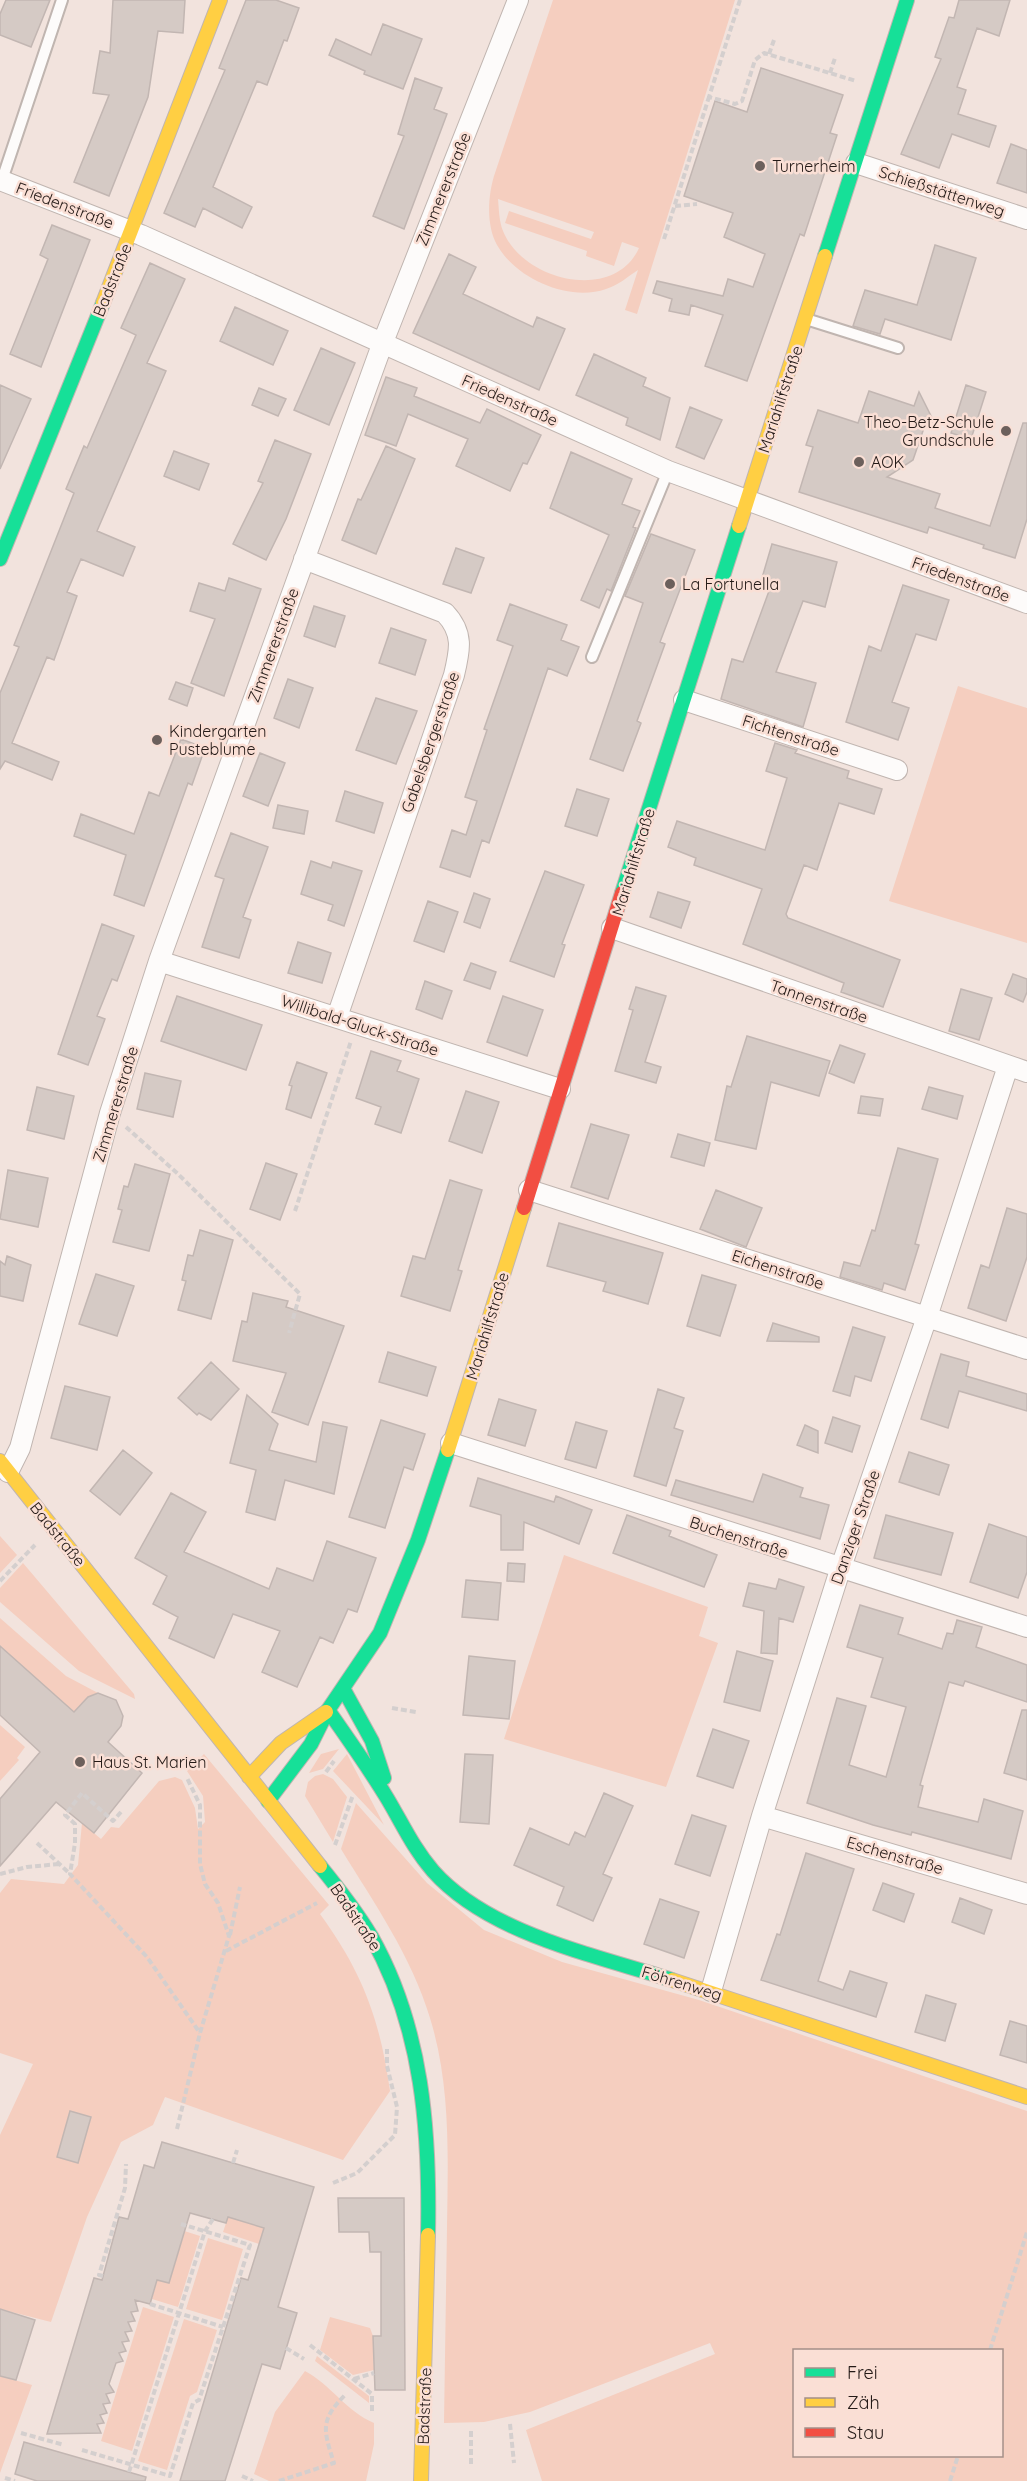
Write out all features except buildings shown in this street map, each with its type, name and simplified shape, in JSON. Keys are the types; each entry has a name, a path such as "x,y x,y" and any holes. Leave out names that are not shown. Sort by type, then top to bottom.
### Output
{"street":[{"name":"Badstraße","path":"0,559 132,231 220,0"},
{"name":"Zimmererstraße","path":"4,1466 20,1448 110,1113 159,961 382,342 518,0"},
{"name":"Mariahilfstraße","path":"268,1801 311,1744 328,1710 344,1690 380,1633 412,1559 451,1443 560,1089 907,0"},
{"name":"Schießstättenweg","path":"856,163 1027,219"},
{"name":"Friedenstraße","path":"1,180 132,231 668,471 746,502 1027,603"},
{"name":"Gabelsbergerstraße","path":"304,559 445,613 455,624 459,639 454,675 337,1017"},
{"name":"Fichtenstraße","path":"684,700 897,770"},
{"name":"Tannenstraße","path":"612,928 1027,1072"},
{"name":"Willibald-Gluck-Straße","path":"159,961 560,1089"},
{"name":"Danziger Straße","path":"711,1991 762,1815 840,1570 927,1317 1008,1066"},
{"name":"Eichenstraße","path":"529,1190 1027,1349"},
{"name":"Buchenstraße","path":"451,1443 840,1570 1027,1628"},
{"name":"Badstraße","path":"4,1466 354,1911 375,1944 402,2006 420,2069 428,2127 430,2164 421,2481"},
{"name":"Föhrenweg","path":"344,1690 374,1748 383,1773 387,1798"},
{"name":"Mariahilfstraße","path":"249,1777 281,1743 328,1710"},
{"name":"Föhrenweg","path":"328,1710 387,1798 406,1836 424,1861 449,1885 487,1913 516,1928 558,1943 711,1991 1027,2097"},
{"name":"Eschenstraße","path":"762,1815 1027,1894"}],"lane":[{"path":"1,180 62,0"},
{"path":"806,319 898,348"},
{"path":"592,657 668,471"}],"path":[{"path":"664,238 740,0"},
{"path":"770,54 774,40"},
{"path":"709,96 735,104 742,102 755,60 760,54 770,54 863,83"},
{"path":"830,73 835,58"},
{"path":"675,206 697,204"},
{"path":"295,1211 357,1024"},
{"path":"110,1113 177,1173 300,1294 289,1333"},
{"path":"0,1581 52,1526"},
{"path":"392,1708 416,1712"},
{"path":"187,1778 200,1805 200,1864 206,1884 218,1903 230,1936"},
{"path":"70,1874 75,1844 75,1824 65,1815 82,1793 113,1821 121,1812"},
{"path":"334,1849 352,1795"},
{"path":"37,1843 70,1874 147,1957 200,2034"},
{"path":"0,1874 27,1867 59,1864"},
{"path":"177,2129 200,2034 230,1936 240,1887"},
{"path":"225,1952 324,1898"},
{"path":"317,1903 322,1908"},
{"path":"333,2183 357,2173 394,2135 397,2107 387,2067 386,2039"},
{"path":"232,2163 237,2150"},
{"path":"103,2276 99,2275 125,2188 126,2164"},
{"path":"129,2472 206,2231 213,2219"},
{"path":"82,2450 170,2476 193,2403 199,2400 250,2245 181,2224"},
{"path":"990,2349 1027,2232"},
{"path":"150,2304 223,2327"},
{"path":"310,2345 372,2394 372,2412"},
{"path":"286,2349 304,2359"},
{"path":"353,2379 374,2373"},
{"path":"279,2481 334,2463 325,2425 332,2408 346,2394"},
{"path":"510,2424 514,2463"},
{"path":"471,2428 471,2464"},
{"path":"21,2433 64,2445"},
{"path":"950,2481 958,2457"},
{"path":"242,2476 253,2481"},
{"path":"4,2478 15,2481"}],"shaded area":[{"path":"553,0 735,0 637,314 625,310 638,270 606,289 576,292 545,285 517,268 497,245 491,229 489,201 494,176","holes":["498,199 594,232 591,239 509,211 505,223 587,251 586,256 614,266 622,242 639,248 627,265 610,276 590,280 569,279 548,273 529,262 514,248 503,231"]},
{"path":"958,686 1027,708 1027,943 889,901"},
{"path":"0,1536 17,1555 0,1573"},
{"path":"564,1555 708,1607 699,1636 718,1643 666,1787 504,1739"},
{"path":"23,1563 134,1694 135,1699 79,1671 0,1602 0,1588"},
{"path":"0,1618 66,1676 98,1693 88,1697 74,1712 0,1646"},
{"path":"0,1725 25,1747 17,1758 19,1760 0,1781"},
{"path":"339,1749 323,1769 309,1773 321,1754"},
{"path":"204,1754 329,1905 320,1914 348,1957 367,1998 381,2042 390,2091 343,2160 165,2097 153,2125 121,2142 87,2217 51,2322 0,2309 0,2135 33,2064 0,2053 0,1893 11,1879 64,1884 78,1865 82,1823 101,1839 111,1827 119,1828 159,1781 175,1777 182,1780 195,1808 198,1829 205,1822 203,1796 187,1771"},
{"path":"347,1754 384,1825 333,1771"},
{"path":"323,1774 333,1779 347,1797 333,1842 305,1796 308,1782 315,1776"},
{"path":"356,1803 427,1883 484,1930 562,1962 699,2000 1027,2111 1027,2481 542,2481 526,2430 715,2354 710,2343 530,2412 484,2422 444,2423 448,2148 445,2096 437,2044 430,2018 413,1973 391,1931 341,1849"},
{"path":"228,2217 264,2228 259,2244 223,2232"},
{"path":"175,2228 200,2236 178,2307 152,2299 157,2280 169,2283 182,2238"},
{"path":"208,2238 243,2249 222,2320 186,2309"},
{"path":"143,2307 174,2317 132,2451 101,2441"},
{"path":"330,2317 370,2328 373,2336 374,2370 353,2375 320,2350"},
{"path":"184,2319 217,2330 197,2392 190,2396 167,2470 138,2461"},
{"path":"317,2356 369,2396 369,2403 315,2361"},
{"path":"305,2371 323,2383 355,2412 374,2423 374,2444 366,2481 269,2481 254,2474 275,2412"},
{"path":"0,2376 32,2385 0,2473"}],"traffic: fast":[{"path":"825,256 907,0"},
{"path":"0,559 103,303"},
{"path":"622,893 739,526"},
{"path":"268,1801 311,1744 328,1710 380,1633 418,1540 448,1450"},
{"path":"344,1690 372,1741 384,1778"},
{"path":"328,1710 380,1787 419,1853 433,1871 456,1893 513,1927 545,1940 672,1980"},
{"path":"320,1866 347,1900 371,1936 402,2007 420,2081 425,2119 428,2235"}],"traffic: slow":[{"path":"103,303 220,0"},
{"path":"739,526 825,256"},
{"path":"448,1450 524,1208"},
{"path":"0,1461 320,1866"},
{"path":"249,1777 281,1743 326,1712"},
{"path":"672,1980 1027,2097"},
{"path":"421,2481 428,2235"}],"traffic: jam":[{"path":"524,1208 622,893"}],"place":[{"name":"Turnerheim","path":"760,166"},
{"name":"Theo-Betz-Schule Grundschule","path":"1006,431"},
{"name":"AOK","path":"859,462"},
{"name":"La Fortunella","path":"670,584"},
{"name":"Kindergarten Pusteblume","path":"157,740"},
{"name":"Haus St. Marien","path":"80,1762"}]}
